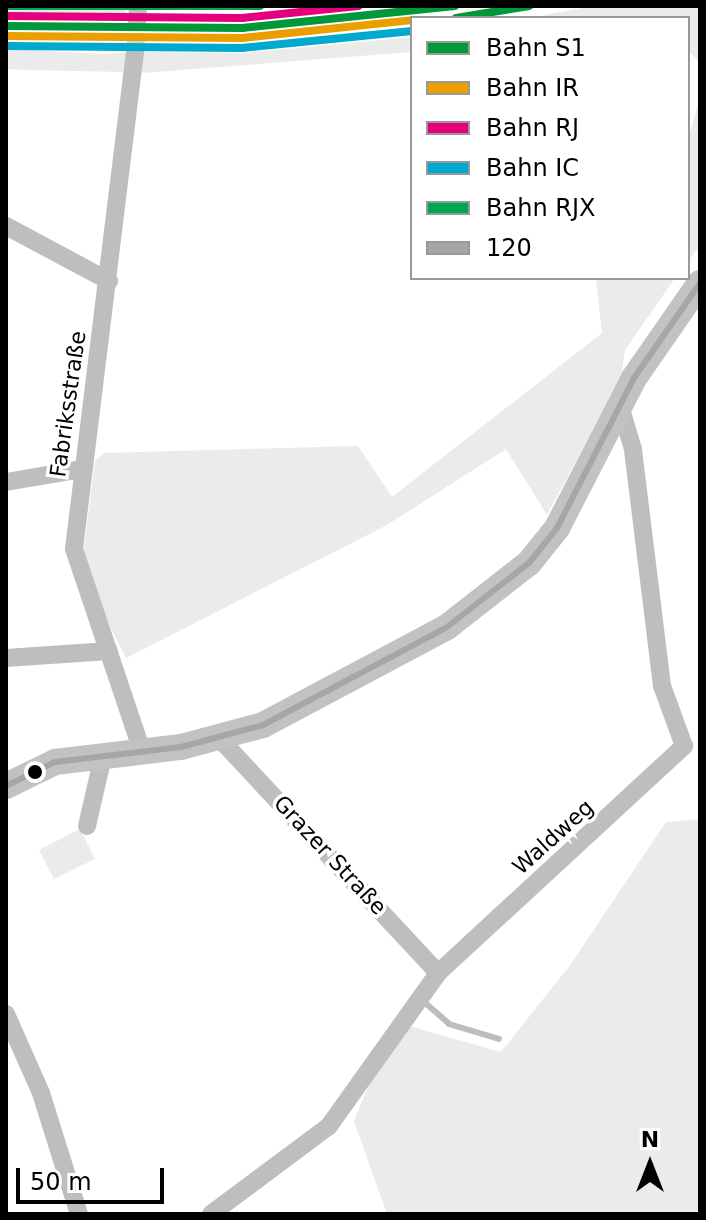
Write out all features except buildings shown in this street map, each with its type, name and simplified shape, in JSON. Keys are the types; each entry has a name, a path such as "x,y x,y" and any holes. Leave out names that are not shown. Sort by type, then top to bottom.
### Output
{"main road":[{"path":"6,786 55,762 220,739 348,682 503,586 557,528 619,403 700,283"}],"street":[{"name":"Fabriksstraße","path":"135,52 109,281 83,469 75,571 109,651 142,751"},
{"path":"6,226 109,281"},
{"name":"Waldweg","path":"211,1214 329,1126 438,973 684,746 660,673 633,449 619,403"},
{"path":"6,482 83,469"},
{"path":"6,658 109,651"},
{"name":"Grazer Straße","path":"220,739 438,973"},
{"path":"87,826 103,756"},
{"path":"6,1014 41,1093 79,1214"}],"shaded area":[{"path":"6,6 122,6 132,21 6,13"},
{"path":"592,6 700,6 700,63 690,52 690,16 540,16"},
{"path":"410,37 410,52 142,73 141,52 244,53"},
{"path":"6,49 106,54 130,52 124,72 26,70 6,69"},
{"path":"700,97 700,246 690,258 690,133"},
{"path":"596,280 674,280 625,350 621,378 547,515 506,449 387,525 126,658 81,569 95,461 104,453 358,446 392,497 602,333"},
{"path":"700,819 700,1214 387,1214 354,1121 395,1022 501,1052 571,964 666,822"},
{"path":"80,829 95,859 54,879 39,850"}],"waterway":[{"path":"423,1001 449,1024 499,1039"}],"tunnel":[{"path":"135,52 137,21"}],"rail line":[{"name":"RJX","path":"6,6 260,6"},
{"name":"RJ","path":"6,16 242,18 358,6"},
{"name":"S1","path":"6,26 242,28 455,6"},
{"name":"S1","path":"468,16 529,6"},
{"name":"IR","path":"6,36 242,38 410,20"},
{"name":"IC","path":"6,46 242,48 410,31"}],"transit line":[{"name":"120","path":"6,786 55,762 181,747 263,725 447,627 529,563 557,528 634,378 700,283"}]}
